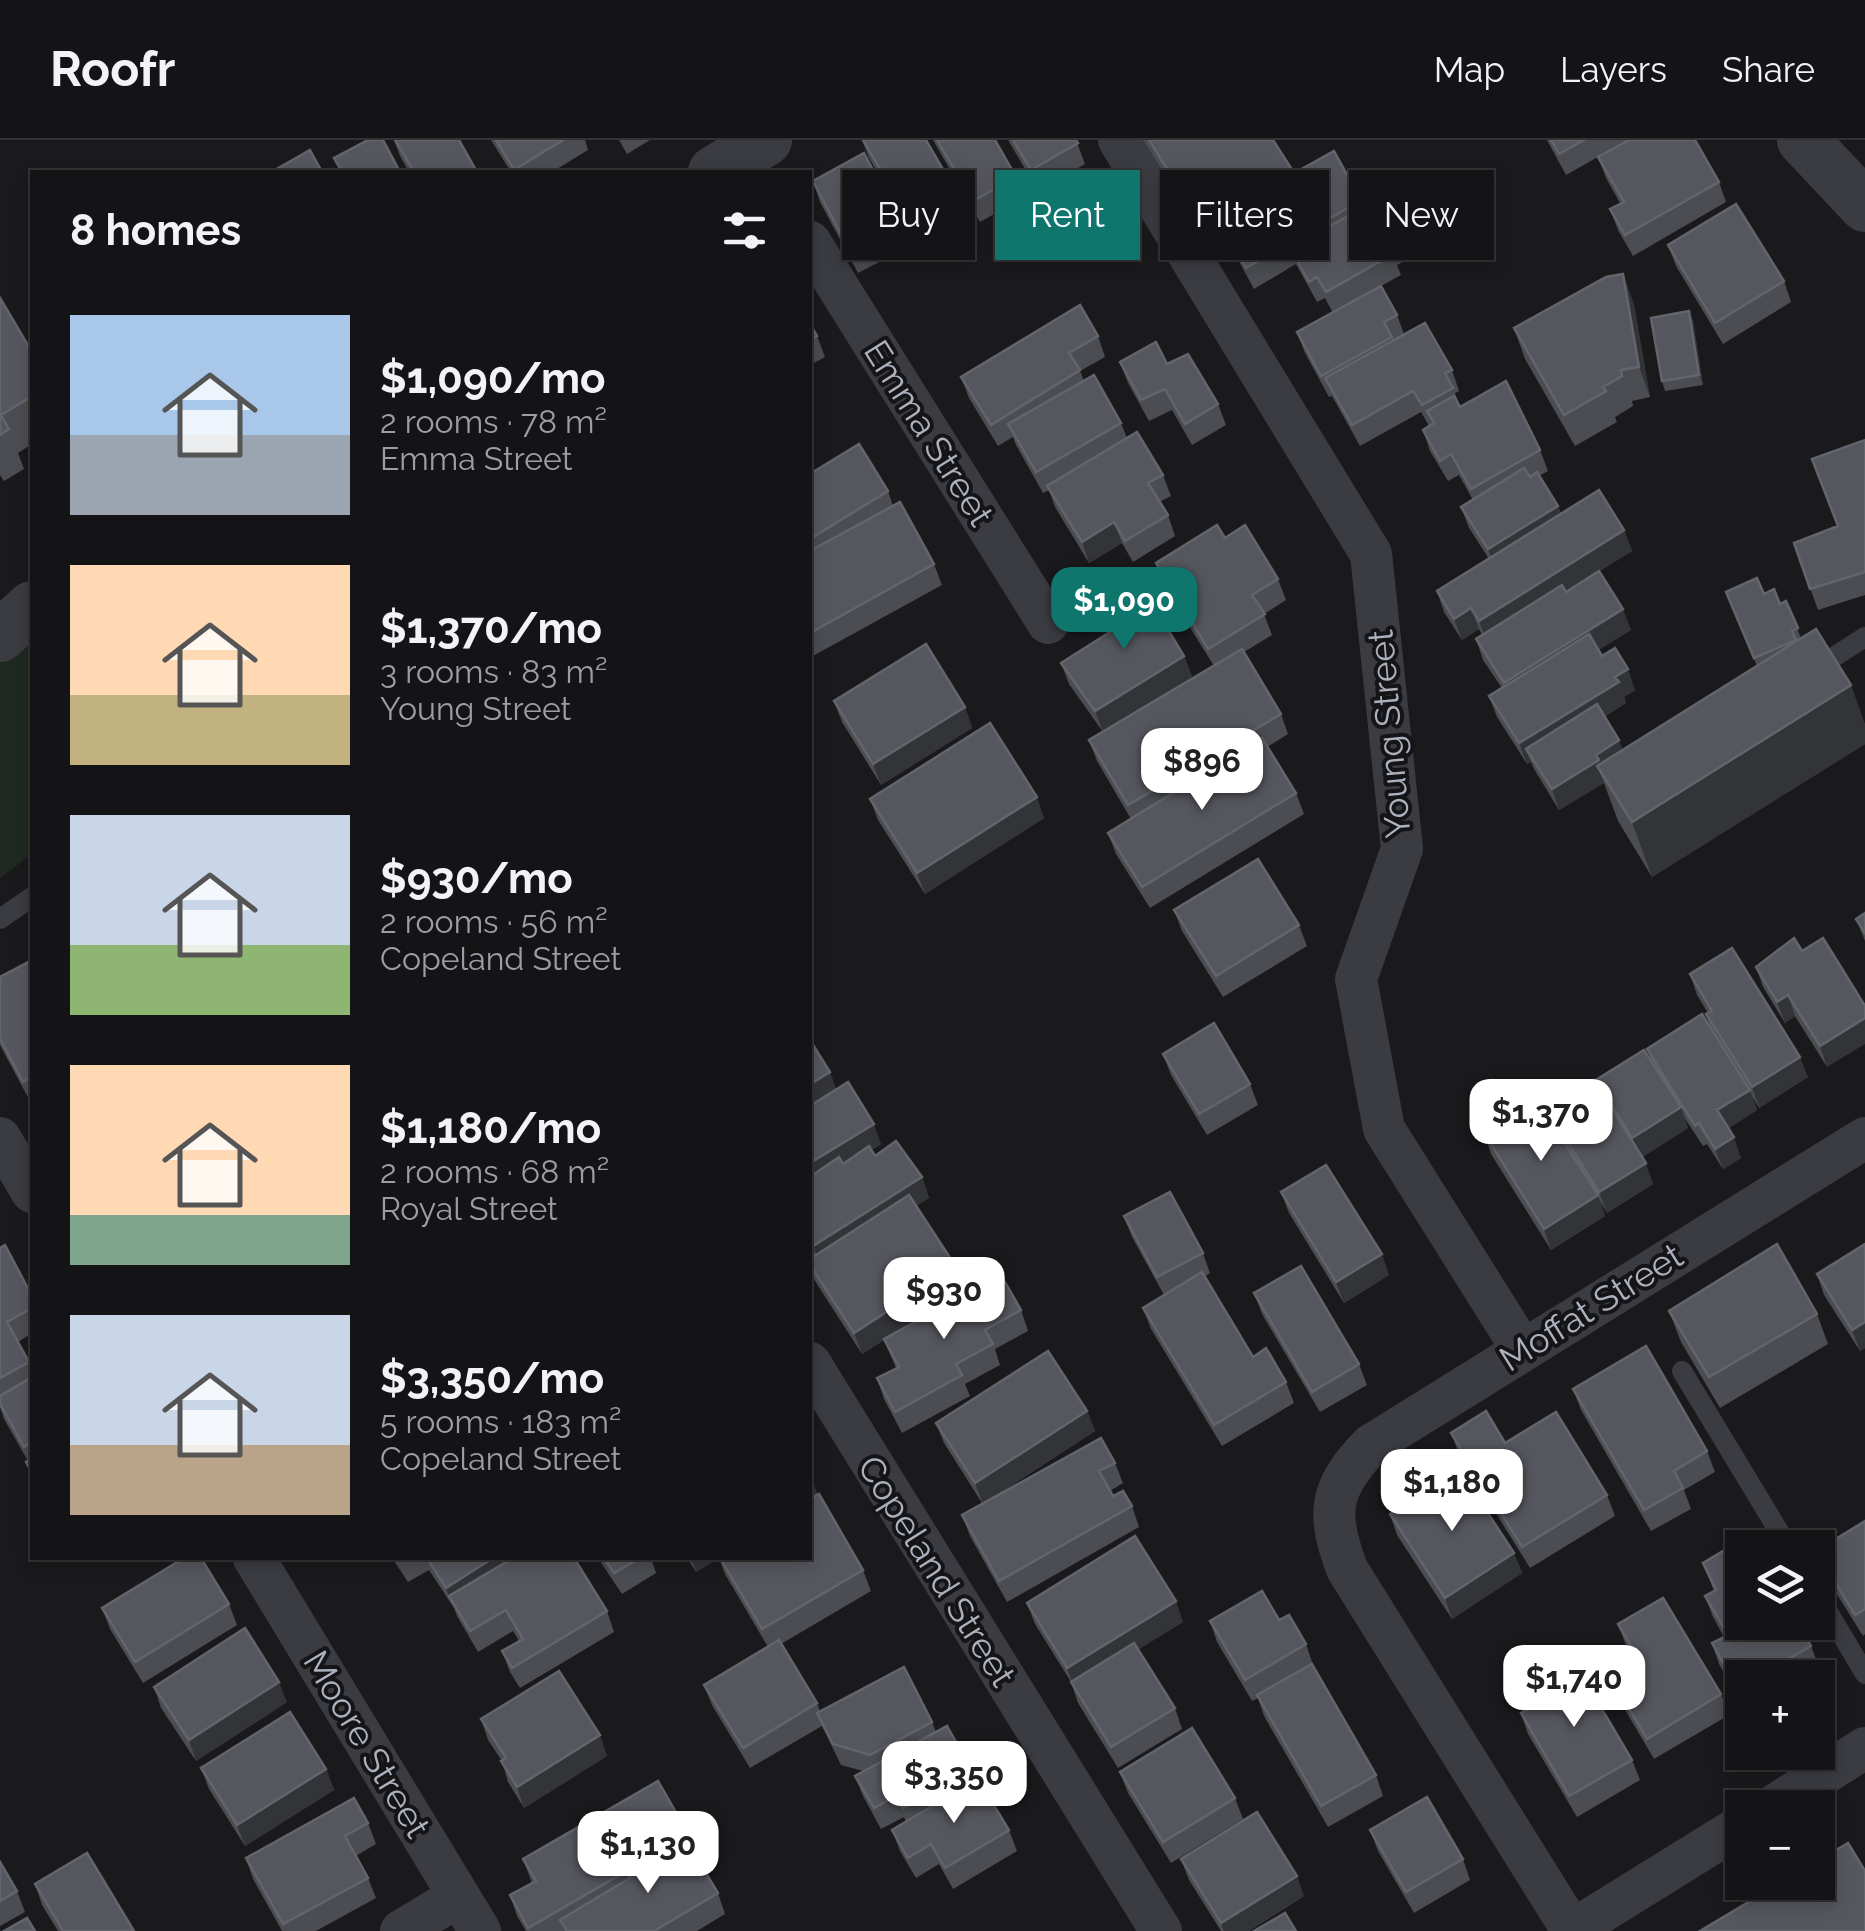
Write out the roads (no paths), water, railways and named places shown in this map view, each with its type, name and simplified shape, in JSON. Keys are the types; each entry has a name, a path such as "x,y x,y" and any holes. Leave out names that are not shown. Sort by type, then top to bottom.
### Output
{"street":[{"name":"Young Street","path":"1119,140 1371,554 1402,849 1356,979 1384,1130 1522,1349"},
{"path":"1802,140 1865,206"},
{"name":"Emma Street","path":"812,245 1048,623"},
{"path":"0,636 30,608"},
{"path":"0,1138 30,1189"},
{"name":"Moffat Street","path":"1588,1926 1347,1569 1333,1518 1334,1494 1349,1468 1371,1445 1865,1138"},
{"name":"Copeland Street","path":"812,1366 1160,1931"},
{"name":"Moore Street","path":"255,1560 469,1914"},
{"path":"1798,1790 1865,1748"},
{"path":"1588,1926 1725,1835"},
{"path":"402,1931 469,1914"}],"lane":[{"path":"1800,678 1865,637"},
{"path":"0,919 30,899"},
{"path":"1682,1371 1778,1530"},
{"path":"1835,1624 1865,1674"}]}
